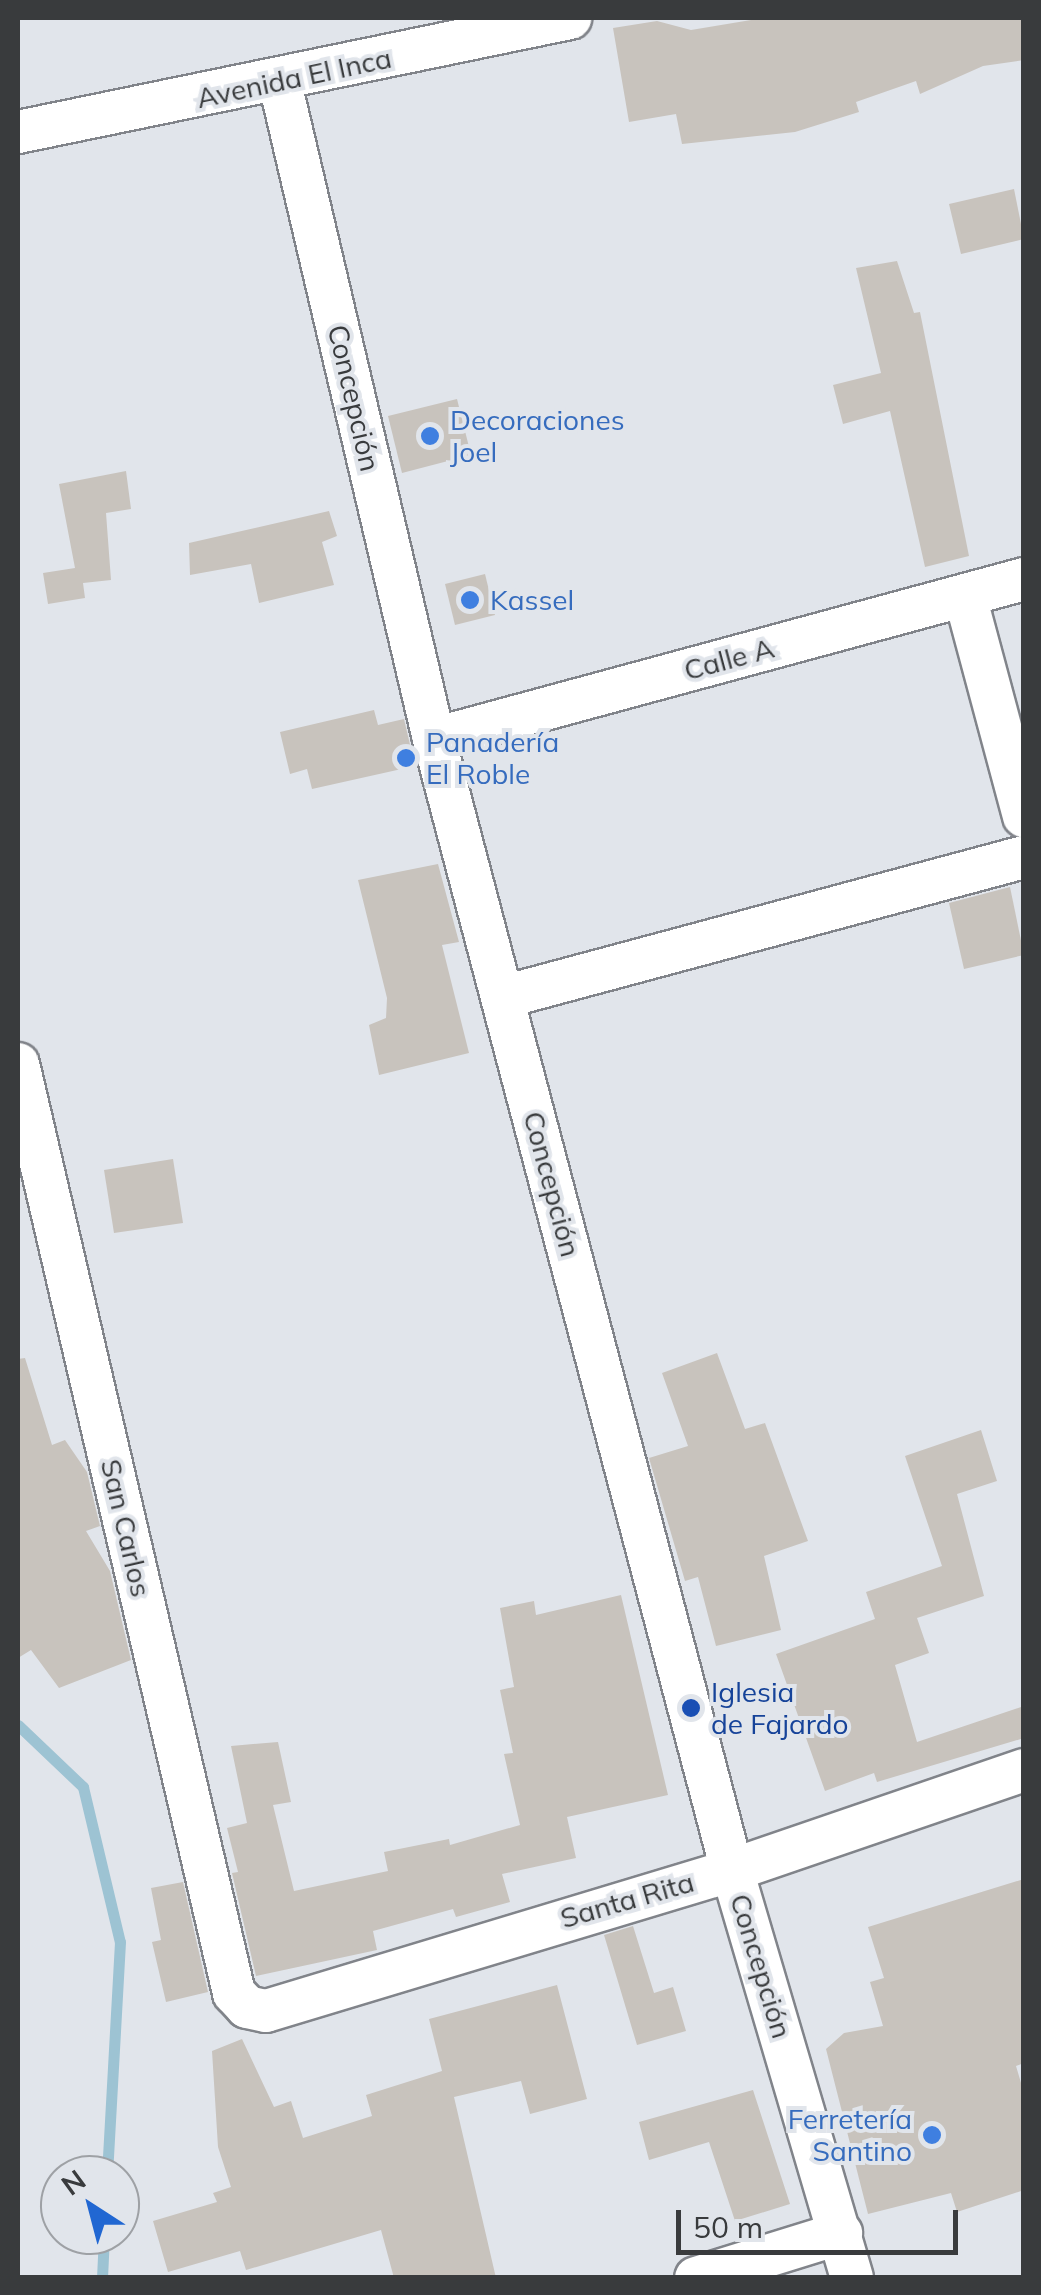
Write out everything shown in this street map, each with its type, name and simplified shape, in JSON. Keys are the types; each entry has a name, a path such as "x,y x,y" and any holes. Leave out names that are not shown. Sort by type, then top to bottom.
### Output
{"street":[{"name":"Avenida El Inca","path":"18,132 280,83 570,18"},
{"name":"Concepción","path":"280,83 434,739 732,1870 852,2278"},
{"name":"Calle A","path":"434,739 1024,579"},
{"path":"965,596 1024,816"},
{"path":"502,998 1024,857"},
{"name":"San Carlos","path":"18,1064 234,1992"},
{"name":"Santa Rita","path":"234,1992 247,2007 266,2011 732,1870 1024,1770"},
{"path":"696,2278 841,2233"}],"building":[{"path":"763,18 1024,18 1024,60 983,66 920,94 916,81 856,102 859,112 795,132 682,144 676,114 629,122 613,28 657,21 691,30"},
{"path":"1014,189 1024,239 961,254 949,204"},
{"path":"897,261 914,313 920,312 969,556 925,567 890,411 843,424 833,385 881,373 856,268"},
{"name":"Decoraciones Joel","path":"457,399 471,455 402,473 388,416"},
{"path":"126,471 131,509 106,513 111,580 83,583 85,598 48,604 43,573 75,568 59,484"},
{"path":"329,511 337,536 322,542 334,585 259,603 251,564 190,575 189,543"},
{"name":"Kassel","path":"485,574 495,615 455,625 445,584"},
{"path":"374,710 378,725 404,719 415,766 312,789 307,769 290,774 280,732"},
{"path":"438,864 459,942 442,945 469,1053 379,1075 369,1025 386,1018 387,998 358,880"},
{"path":"1010,887 1024,955 964,969 949,903"},
{"path":"173,1159 183,1223 114,1233 104,1170"},
{"path":"717,1353 745,1429 765,1423 808,1541 764,1556 781,1630 716,1646 698,1577 685,1581 649,1458 688,1446 662,1373"},
{"path":"25,1358 52,1445 65,1440 87,1472 100,1526 86,1531 110,1571 131,1660 59,1688 31,1650 18,1658 18,1359"},
{"path":"981,1430 997,1481 957,1494 984,1596 917,1618 929,1653 895,1665 917,1742 1024,1706 1024,1738 877,1782 874,1773 825,1791 776,1654 875,1619 866,1592 942,1566 905,1456"},
{"path":"621,1595 668,1795 567,1817 576,1858 502,1874 510,1902 456,1917 453,1909 373,1931 377,1950 256,1976 232,1873 238,1872 227,1828 247,1823 231,1746 278,1742 291,1802 273,1805 294,1891 388,1871 384,1852 449,1839 450,1845 520,1825 504,1754 513,1753 500,1690 514,1687 500,1608 534,1601 536,1615"},
{"path":"1024,1879 1024,2063 1016,2066 1024,2093 1024,2190 957,2212 951,2193 868,2214 826,2049 844,2033 883,2026 870,1982 884,1978 868,1927"},
{"path":"183,1882 208,1992 166,2002 152,1942 161,1940 151,1888"},
{"path":"633,1926 654,1993 673,1987 686,2031 637,2045 604,1935"},
{"path":"557,1985 587,2099 530,2114 521,2081 454,2097 496,2278 394,2278 381,2230 246,2270 240,2251 168,2272 153,2221 217,2202 213,2193 231,2187 218,2147 212,2051 242,2039 274,2107 291,2101 303,2138 372,2116 366,2095 442,2071 429,2019"},
{"path":"753,2090 790,2204 735,2221 709,2142 649,2160 639,2122"}],"waterway":[{"path":"18,1725 83,1787 120,1942 108,2155"},
{"path":"102,2278 103,2255"}],"place":[{"name":"Decoraciones Joel","path":"430,436"},
{"name":"Kassel","path":"470,600"},
{"name":"Panadería El Roble","path":"406,758"},
{"name":"Iglesia de Fajardo","path":"691,1708"},
{"name":"Ferretería Santino","path":"932,2135"}]}
